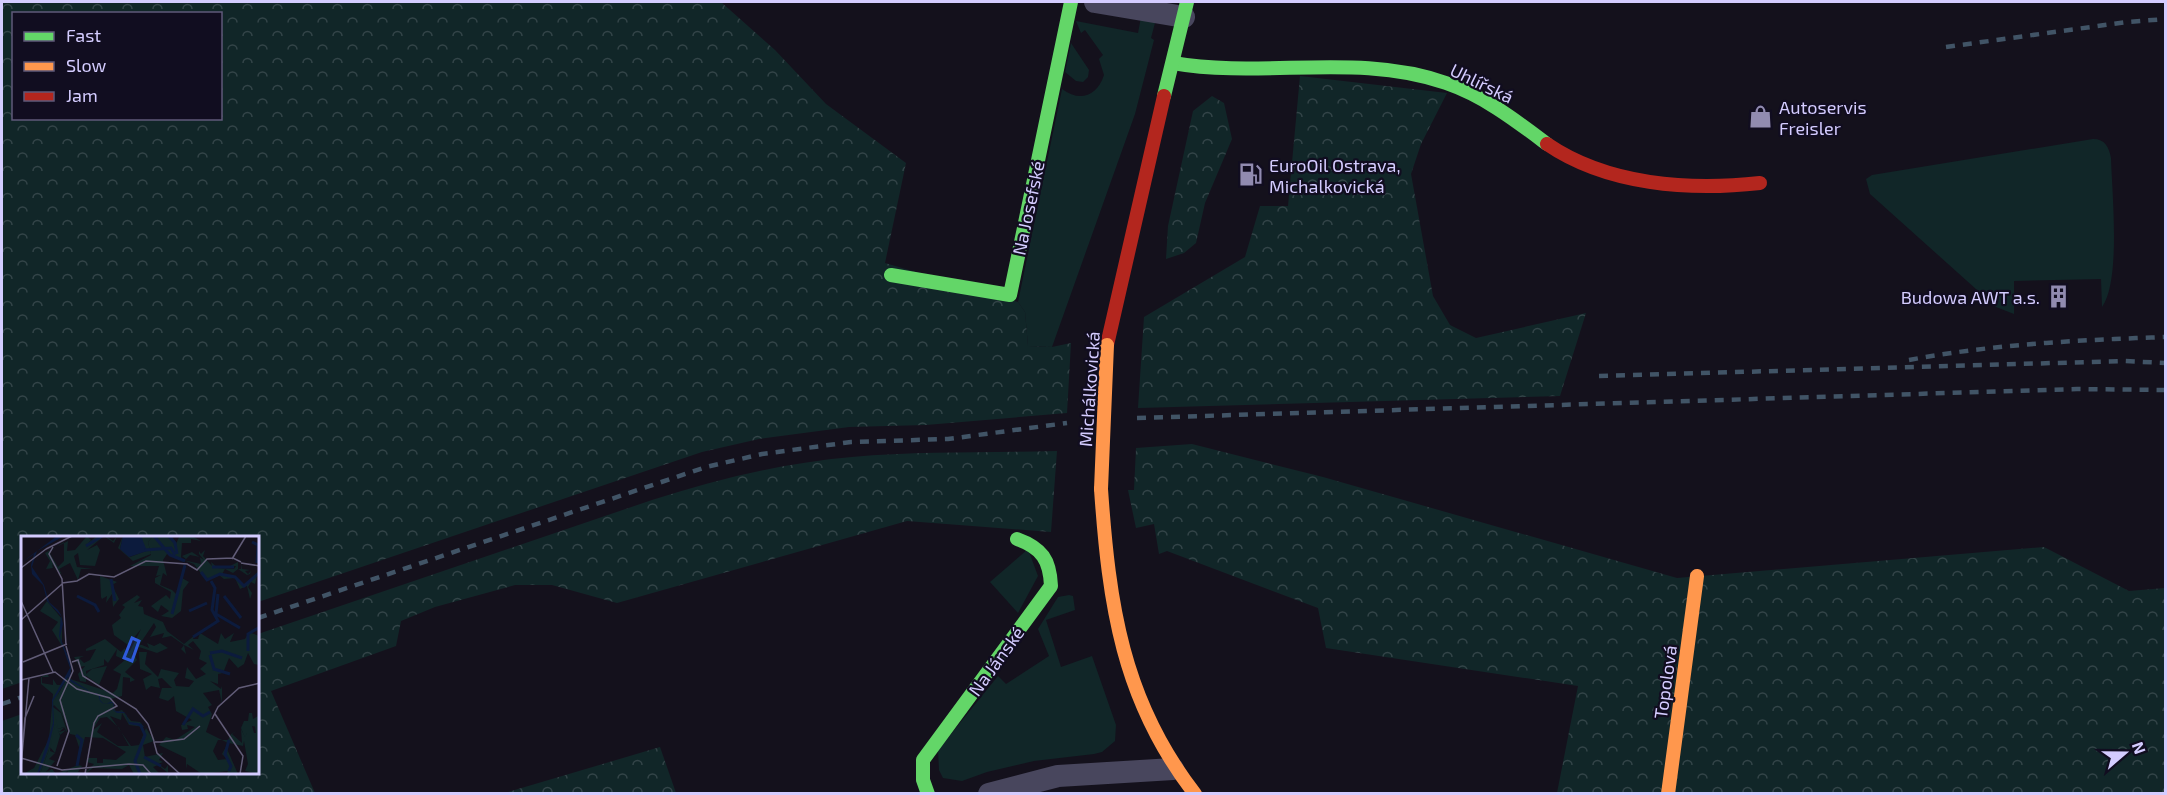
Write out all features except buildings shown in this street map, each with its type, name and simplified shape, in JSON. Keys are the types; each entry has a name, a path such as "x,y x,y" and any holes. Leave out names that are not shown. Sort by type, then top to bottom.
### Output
{"street":[{"name":"Na Josefské","path":"891,275 1010,296 1071,2"},
{"path":"1095,2 1186,9"},
{"name":"Michálkovická","path":"1186,9 1132,228 1107,345 1101,489 1106,570 1123,652 1156,741 1173,769 1195,794"},
{"name":"Uhlířská","path":"1173,63 1192,68 1266,72 1331,68 1409,73 1459,88 1503,111 1548,143 1589,168 1660,184 1733,187 1760,183"},
{"name":"Na Jánské","path":"928,794 923,780 923,760 1051,586 1051,569 1044,552 1017,539"},
{"name":"Topolová","path":"1668,794 1698,576"},
{"path":"989,794 1058,776 1173,769"},
{"path":"1173,769 1173,794"},
{"path":"1173,769 1181,794"}],"green space":[{"path":"2,2 721,2 775,50 826,104 906,163 885,263 1018,302 1025,312 1028,346 1052,347 1071,343 1067,413 926,425 849,427 759,439 702,452 260,601 260,536 21,536 21,682 2,689"},
{"path":"1141,17 1156,19 1151,38 1154,40 1135,114 1052,347 1028,346 1025,312 1018,302 1062,89 1075,95 1087,95 1097,88 1104,75 1099,59 1103,55 1085,30 1081,33 1076,21 1138,33"},
{"path":"1071,43 1089,70 1088,77 1083,82 1076,81 1065,72"},
{"path":"1300,76 1447,93 1421,144 1411,174 1433,296 1450,325 1476,338 1586,313 1560,396 1138,408 1144,317 1245,257 1260,206 1288,206"},
{"path":"1212,96 1224,103 1232,139 1205,203 1196,243 1184,253 1166,259 1168,226 1193,111"},
{"path":"2093,139 2101,140 2109,150 2114,214 2112,278 2102,307 2101,279 2014,281 2014,314 1996,307 1870,194 1866,179 1872,175"},
{"path":"1192,444 1323,477 1677,578 2044,547 2129,591 2165,588 2165,793 1557,793 1578,686 1326,648 1318,608 1167,551 1159,554 1154,524 1136,528 1128,490 1134,490 1136,448"},
{"path":"1057,451 1051,532 907,521 617,603 552,585 515,585 435,607 401,621 396,646 271,691 315,793 2,793 2,721 21,714 21,774 260,774 260,633 701,485 801,463 903,454"},
{"path":"1028,549 1038,576 1018,613 990,582"},
{"path":"1073,596 1075,610 1046,620 1061,667 1092,656 1116,725 1115,741 1102,752 1094,754 1034,761 987,772 962,781 943,778 939,770 938,750 998,676 1006,684 1049,656 1038,629 1058,597"},
{"path":"660,747 676,793 505,793"}],"railway":[{"path":"1946,47 2127,22 2166,19"},
{"path":"1909,360 2005,346 2166,337"},
{"path":"1599,376 2124,361 2166,363"},
{"path":"1137,418 2077,389 2166,390"},
{"path":"260,617 706,467 762,454 851,442 948,439 1067,423"},
{"path":"2,704 21,697"}],"traffic: fast":[{"path":"891,275 1010,295 1071,2"},
{"path":"1164,96 1187,2"},
{"path":"1173,63 1241,69 1345,67 1413,74 1460,88 1511,118 1547,144"},
{"path":"928,794 923,780 923,760 1051,586 1049,569 1043,556 1033,546 1017,539"}],"traffic: slow":[{"path":"1101,489 1107,345"},
{"path":"1101,489 1104,531 1115,611 1135,687 1170,759 1195,794"},
{"path":"1668,794 1697,576"}],"traffic: jam":[{"path":"1107,345 1164,96"},
{"path":"1547,144 1570,158 1596,169 1649,182 1705,186 1760,183"}],"place":[{"name":"Autoservis Freisler","path":"1761,117"},
{"name":"EuroOil Ostrava, Michalkovická","path":"1251,175"},
{"name":"Budowa AWT a.s.","path":"2058,297"}]}
